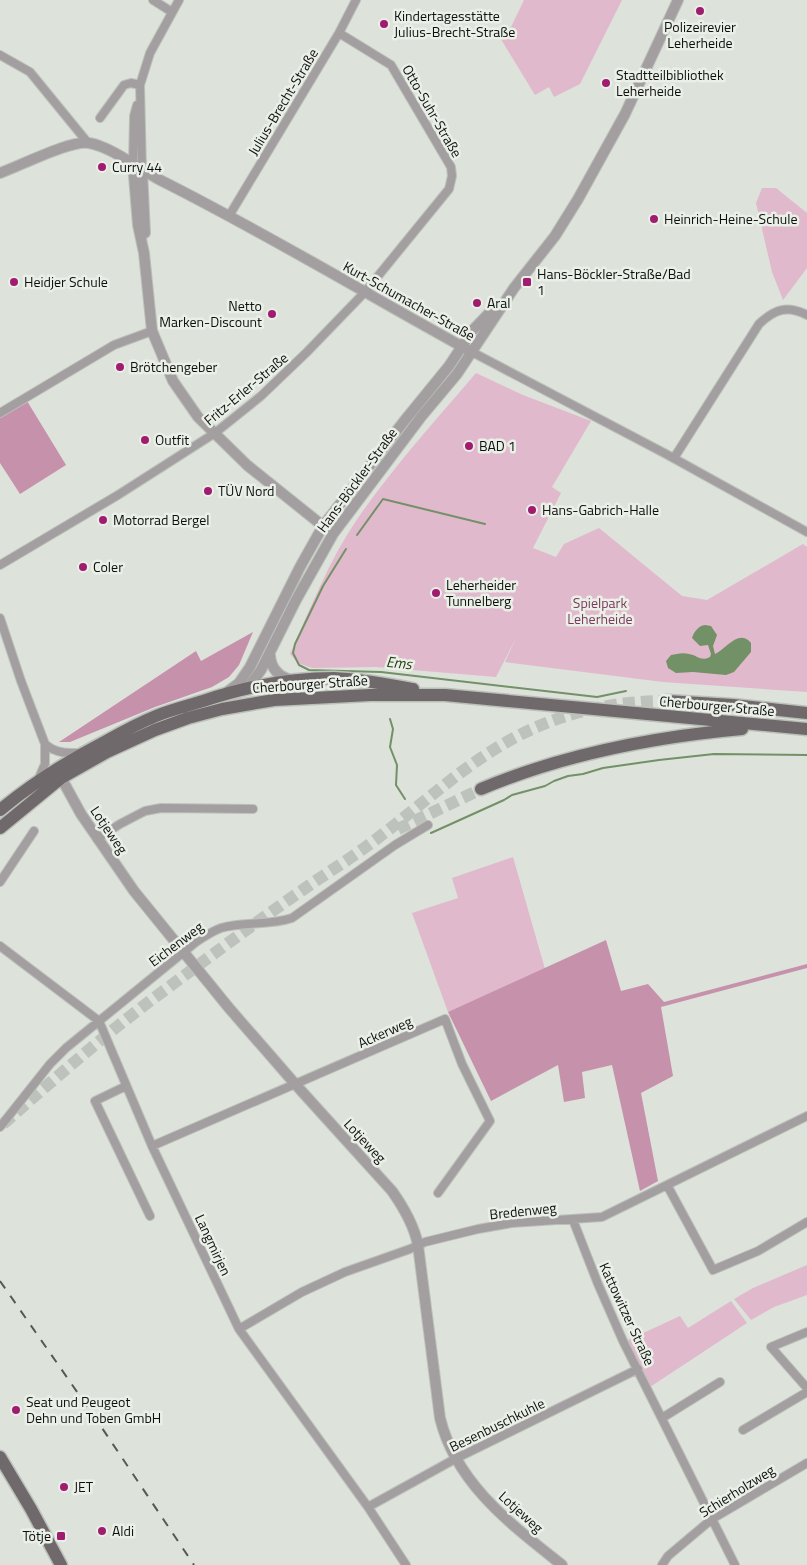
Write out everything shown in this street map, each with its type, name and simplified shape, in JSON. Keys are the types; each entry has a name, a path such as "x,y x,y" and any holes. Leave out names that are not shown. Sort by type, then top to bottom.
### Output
{"main road":[{"name":"Cherbourger Straße","path":"0,828 58,773 84,752 155,716 247,688 292,680 332,678 362,680 445,695 807,729"},
{"path":"222,709 232,704 247,688 258,702"},
{"name":"Cherbourger Straße","path":"0,810 38,780 155,730 188,718 222,709 258,702 330,696 445,695"},
{"path":"667,701 733,705 807,713"},
{"path":"481,789 539,767 604,749 719,731 777,727"},
{"path":"0,1457 61,1565"}],"street":[{"path":"153,0 172,12"},
{"path":"179,0 150,53 134,116 138,225 144,253 152,331 173,381 194,412 253,470 333,534"},
{"name":"Julius-Brecht-Straße","path":"229,216 339,32 356,0"},
{"name":"Hans-Böckler-Straße","path":"247,688 254,681 270,655 296,600 333,534 421,417 457,374 514,288 555,236 596,168 625,114 678,0"},
{"name":"Otto-Suhr-Straße","path":"339,32 391,65 451,167 452,176 449,189 365,292"},
{"path":"0,55 30,72 88,143"},
{"path":"100,118 124,85 131,83 140,89"},
{"path":"0,173 73,144 88,143"},
{"name":"Kurt-Schumacher-Straße","path":"88,143 114,154 229,216 472,352 674,458 807,532"},
{"name":"Hans-Böckler-Straße","path":"217,696 230,690 246,675 323,526 405,420 450,366 472,331 514,288"},
{"name":"Fritz-Erler-Straße","path":"0,565 118,495 214,433 296,364 365,292"},
{"path":"674,458 759,324 781,310 797,310 807,314"},
{"path":"0,413 114,345 152,331"},
{"path":"0,618 3,637 45,744 44,764 38,780"},
{"path":"270,655 270,662 275,670 280,675 292,680"},
{"path":"246,675 247,688"},
{"path":"45,744 52,750 61,753 84,752"},
{"name":"Lotjeweg","path":"58,773 97,839 134,891 211,987 392,1191 412,1226 418,1245 440,1418 447,1444 455,1460 468,1477 507,1520 562,1565"},
{"path":"97,839 145,811 161,808 253,809"},
{"name":"Eichenweg","path":"0,1127 50,1064 183,952 218,929 232,926 275,923 292,918 395,845 428,825"},
{"path":"0,882 34,831"},
{"path":"0,946 99,1021"},
{"name":"Ackerweg","path":"152,1146 445,1019 462,1064 490,1121 438,1193"},
{"name":"Langmirjen","path":"99,1021 152,1146 239,1329 368,1507 406,1565"},
{"path":"126,1086 95,1101 150,1216"},
{"name":"Bredenweg","path":"239,1329 302,1292 345,1272 418,1245 452,1235 496,1226 525,1222 602,1217 807,1116"},
{"path":"667,1185 714,1270 758,1250 807,1222"},
{"name":"Kattowitzer Straße","path":"573,1220 623,1341 735,1565"},
{"path":"807,1332 771,1347 807,1388"},
{"name":"Besenbuschkuhle","path":"368,1507 455,1460 638,1369"},
{"path":"662,1418 720,1382"},
{"path":"742,1430 807,1392"},
{"name":"Schierholzweg","path":"662,1565 668,1556 712,1519 807,1463"}],"green space":[{"path":"524,0 622,0 580,84 554,97 549,87 535,95 499,36 511,27"},
{"path":"762,188 776,188 807,213 807,268 783,300 772,272 756,203"},
{"name":"Spielpark Leherheide","path":"476,373 523,395 591,421 552,487 561,493 533,548 556,557 564,544 599,528 682,596 707,600 803,544 807,547 807,692 663,682 505,662 516,638 496,677 376,667 312,668 298,663 290,654 338,550 371,499"},
{"path":"513,857 545,969 448,1012 412,913 458,898 452,878"},
{"path":"807,1265 807,1295 774,1307 751,1320 734,1299 753,1288"},
{"path":"731,1301 747,1323 650,1387 626,1341 680,1316 688,1328"}],"shaded area":[{"path":"27,401 66,465 20,494 0,463 0,418"},
{"path":"705,625 711,626 717,635 713,646 715,654 733,641 742,638 751,643 751,652 734,672 726,675 693,672 676,673 668,668 666,661 671,655 684,653 702,659 710,657 708,645 700,646 692,638 700,627"},
{"path":"253,632 239,665 229,677 212,687 155,707 70,742 59,742 196,651 201,661"},
{"path":"606,940 621,991 648,984 664,1002 807,964 807,968 661,1007 673,1076 641,1093 658,1181 640,1191 612,1065 582,1072 585,1098 564,1102 558,1065 491,1101 448,1012"}],"waterway":[{"name":"Ems","path":"357,535 383,499 485,524"},
{"name":"Ems","path":"346,549 323,586 295,644 293,653 299,665 309,670 381,672 597,697 626,691"},
{"path":"390,719 393,729 390,747 397,765 396,785 405,799"},
{"path":"431,833 512,795 545,786 568,776 603,768 714,754 807,755"}],"tunnel":[{"path":"3,1124 96,1044 154,998 312,883 367,846 486,754 530,730 580,712 614,705 667,701"},
{"path":"398,829 481,789"}],"railway":[{"path":"0,1281 194,1565"}],"place":[{"name":"Polizeirevier Leherheide","path":"700,11"},
{"name":"Kindertagesstätte Julius-Brecht-Straße","path":"384,24"},
{"name":"Stadtteilbibliothek Leherheide","path":"606,83"},
{"name":"Curry 44","path":"102,167"},
{"name":"Heinrich-Heine-Schule","path":"654,219"},
{"name":"Heidjer Schule","path":"14,282"},
{"name":"Hans-Böckler-Straße/Bad 1","path":"527,282"},
{"name":"Aral","path":"477,303"},
{"name":"Netto Marken-Discount","path":"272,314"},
{"name":"Brötchengeber","path":"120,367"},
{"name":"Outfit","path":"145,440"},
{"name":"BAD 1","path":"469,446"},
{"name":"TÜV Nord","path":"208,491"},
{"name":"Hans-Gabrich-Halle","path":"532,510"},
{"name":"Motorrad Bergel","path":"103,520"},
{"name":"Coler","path":"83,567"},
{"name":"Leherheider Tunnelberg","path":"436,593"},
{"name":"Seat und Peugeot Dehn und Toben GmbH","path":"16,1410"},
{"name":"JET","path":"64,1487"},
{"name":"Aldi","path":"102,1531"},
{"name":"Tötje","path":"61,1536"}]}
